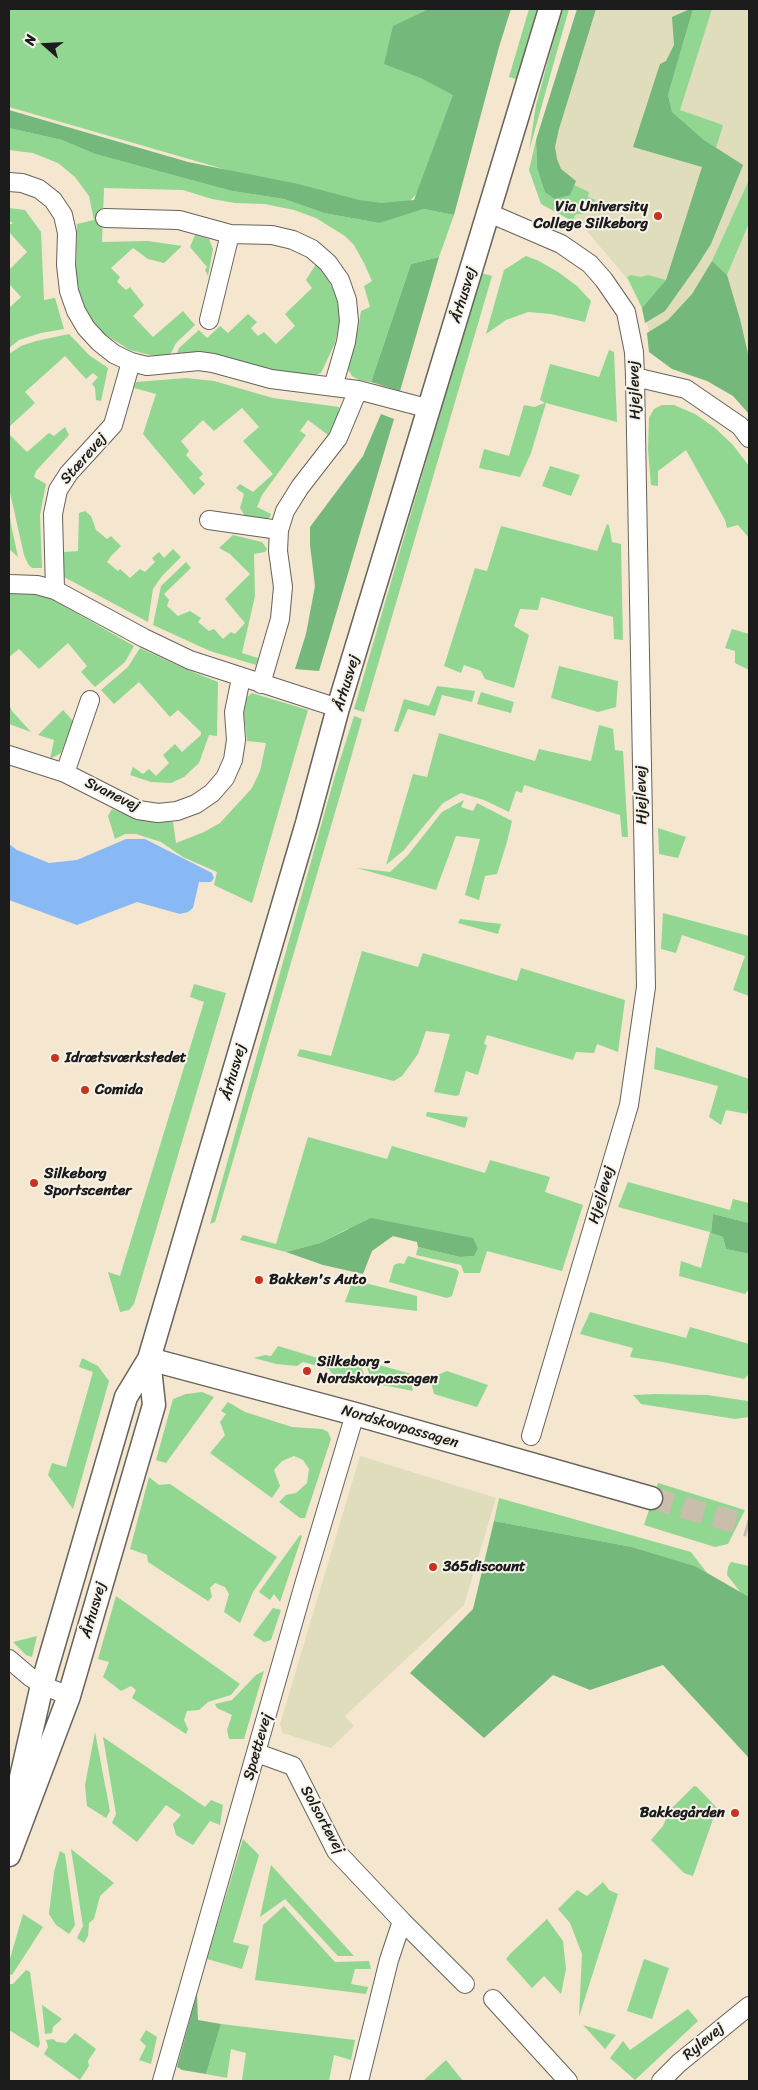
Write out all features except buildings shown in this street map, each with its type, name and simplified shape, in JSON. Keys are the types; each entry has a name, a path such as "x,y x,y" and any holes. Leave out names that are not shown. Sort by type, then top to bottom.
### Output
{"street":[{"name":"Århusvej","path":"9,1830 42,1685 126,1397 149,1359 304,832 338,708 550,9"},
{"path":"9,182 39,189 53,200 63,215 67,233 66,265 69,291 76,311 86,328 114,354 131,362 147,366 199,362 213,363 271,379 358,390 430,409"},
{"name":"Hjejlevej","path":"489,213 562,244 590,264 604,280 626,312 634,352 635,377 646,987 629,1105 531,1436"},
{"path":"105,218 180,220 230,234 272,235 293,240 318,254 328,263 340,280 347,300 349,322 346,342 333,387"},
{"path":"209,320 230,234"},
{"name":"Stærevej","path":"54,590 53,514 58,490 69,474 113,425 131,362"},
{"path":"635,377 686,389 740,426 749,438"},
{"path":"261,684 280,618 282,588 278,551 279,530 285,511 338,438 358,390"},
{"path":"209,520 279,530"},
{"path":"9,581 37,585 54,590 190,660 338,708"},
{"name":"Svanevej","path":"9,755 65,773 138,810 158,813 178,811 196,804 212,793 225,778 233,760 236,740 234,712 241,678"},
{"name":"Svanevej","path":"65,773 90,700"},
{"name":"Århusvej","path":"9,1855 69,1696 154,1405 149,1359"},
{"name":"Nordskovpassagen","path":"149,1359 355,1414 651,1498"},
{"name":"Spættevej","path":"162,2081 303,1588 355,1414"},
{"path":"9,1659 23,1672 42,1685 69,1696"},
{"name":"Solsortevej","path":"257,1753 293,1766 336,1851 465,1984"},
{"path":"359,2081 389,1960 402,1921"},
{"path":"493,1999 568,2081"},
{"name":"Rylevej","path":"661,2081 679,2063 749,2006"}],"shaded area":[{"name":"Via University College Silkeborg","path":"584,9 749,9 749,410 735,393 655,349 635,288 587,231 545,202 567,61"},
{"path":"360,1456 496,1498 464,1605 345,1716 354,1726 331,1748 283,1733 280,1724"}],"green space":[{"path":"9,9 497,9 423,187 394,218 424,209 454,215 439,257 411,264 371,382 359,380 352,376 347,368 358,330 361,311 370,307 364,286 372,281 354,245 345,236 316,218 294,210 265,204 235,203 212,199 183,190 104,188 102,242 148,241 182,246 164,263 148,259 133,248 111,268 120,277 117,282 126,290 130,287 144,305 133,316 153,337 183,311 195,325 176,343 171,353 167,356 150,355 130,350 104,334 90,318 85,308 78,289 76,274 77,224 94,220 89,196 75,177 58,163 33,153 9,150 9,128 62,140 95,154 232,191 284,199 324,213 379,223 393,218 9,107"},
{"path":"429,9 511,9 454,215 424,209 379,223 324,213 284,199 232,191 95,154 62,140 9,128 9,110 188,162 298,184 359,200 381,203 414,200 453,95 421,78 384,64 393,26"},
{"path":"529,9 537,9 516,79 509,77"},
{"path":"562,9 569,9 529,151 536,105"},
{"path":"577,9 596,9 555,147 561,169 576,181 570,195 555,199 545,192 537,167 536,140"},
{"path":"693,9 712,9 680,110 723,125 716,148 672,112 668,95"},
{"path":"693,9 668,95 672,112 704,140 743,165 711,244 665,311 645,323 642,308 666,280 702,167 633,147 660,64 666,61 674,45 672,17"},
{"path":"536,140 537,167 569,195 574,185 589,192 588,197 596,200 583,214 576,214 572,221 541,204 529,170"},
{"path":"749,180 749,223 727,275 712,261"},
{"path":"9,208 25,210 41,232 44,300 55,298 64,329 41,333 19,340 9,348 9,308 21,297 9,284 9,270 27,252 9,232 9,225 13,223 9,221"},
{"path":"195,235 209,239 213,249 208,276 205,270 207,267 190,247"},
{"path":"526,256 558,272 577,286 591,301 585,322 551,314 528,312 506,320 486,334 504,270"},
{"path":"439,257 400,391 371,382 411,264"},
{"path":"712,261 727,275 740,319 749,358 749,414 733,396 707,381 672,369 649,352 647,333 668,320 692,294"},
{"path":"316,264 325,274 336,295 340,318 335,343 321,373 312,376 273,371 228,357 204,353 176,356 179,348 199,330 207,338 220,326 228,333 248,314 257,322 251,328 258,336 264,332 276,344 295,326 285,314 312,288 306,280"},
{"path":"481,273 492,276 364,712 354,709"},
{"path":"631,275 641,277 648,275 666,280 642,308 627,277"},
{"path":"69,334 89,355 108,368 101,401 96,400 95,388 92,384 98,377 93,373 86,379 65,356 25,392 35,403 9,427 9,354 21,346 36,341"},
{"path":"609,350 614,352 617,422 546,403 531,453 520,477 479,468 484,449 509,456 524,405 534,407 545,403 540,400 550,364 599,377"},
{"path":"186,378 214,381 273,398 339,407 338,416 328,435 308,420 300,431 306,435 262,495 257,507 271,514 270,517 263,521 246,518 240,508 244,494 236,488 240,484 253,492 273,474 243,441 259,427 242,408 214,431 203,420 181,441 189,451 186,455 203,474 199,478 205,484 194,495 143,434 156,394 134,388 136,382"},
{"path":"662,405 674,405 695,414 714,427 733,445 749,466 749,538 738,525 727,528 725,520 686,450 658,471 658,486 651,485 648,450 649,418 654,409"},
{"path":"381,414 394,419 319,671 295,669 306,634 315,586 310,545 310,527 363,456"},
{"path":"65,427 69,435 36,471 34,477 46,484 40,515 42,568 32,568 24,555 9,488 9,434 27,452 49,433 54,436"},
{"path":"550,466 580,475 571,496 542,486"},
{"path":"85,511 91,516 96,530 107,539 111,536 121,546 107,562 118,571 120,569 130,578 140,569 145,572 155,562 152,558 159,552 164,558 173,549 181,557 162,576 153,589 148,622 62,576 64,552 78,551 79,513"},
{"path":"9,512 12,529 18,557 9,549"},
{"path":"607,524 609,525 612,542 621,544 623,640 614,639 613,617 541,597 538,610 520,609 514,626 529,635 514,688 485,679 481,671 464,665 461,673 444,666 475,568 487,571 501,526 597,551"},
{"path":"233,535 262,542 267,549 265,552 254,554 255,596 242,653 258,658 256,665 210,651 153,625 161,586 186,562 191,568 164,594 169,600 167,606 178,616 190,611 201,618 198,622 209,631 214,629 223,639 231,632 235,634 245,623 225,599 250,574 230,554 219,548"},
{"path":"28,593 52,599 134,646 125,662 95,687 81,672 87,666 68,643 39,669 19,649 9,657 9,594"},
{"path":"732,629 749,634 749,670 735,663 735,651 725,648"},
{"path":"140,648 218,682 217,736 209,735 199,763 184,777 171,783 151,782 130,775 133,767 143,774 149,769 156,776 169,763 163,755 175,744 182,752 201,735 201,732 178,710 170,717 139,682 114,704 101,690 128,667"},
{"path":"559,666 618,681 616,707 598,712 551,698"},
{"path":"437,686 475,691 472,702 442,695 435,716 408,709 398,732 394,731 404,699 429,706"},
{"path":"481,692 514,702 511,713 477,704"},
{"path":"252,693 308,710 252,903 214,885 217,872 183,857 161,842 136,834 125,834 115,839 108,816 112,809 139,820 173,822 176,843 204,832 220,823 252,788 260,771 266,743 247,741 244,715 246,698"},
{"path":"9,705 12,711 31,732 9,724"},
{"path":"63,710 73,721 61,753 50,759 54,740 38,735"},
{"path":"354,716 362,719 215,1222 210,1224 334,779"},
{"path":"599,725 613,729 615,750 623,751 628,837 622,837 620,815 524,785 522,793 516,791 509,812 484,800 461,793 443,803 404,850 386,865 413,774 427,777 439,733 535,761 539,749 591,761"},
{"path":"464,800 461,807 473,811 477,803 512,821 497,874 485,876 479,900 465,895 480,839 456,836 436,890 357,868 390,872 408,855 442,812"},
{"path":"658,828 686,837 678,858 659,854"},
{"path":"663,913 749,936 749,996 733,990 745,956 682,935 676,953 661,949"},
{"path":"460,919 501,924 498,934 458,923"},
{"path":"362,951 418,967 423,953 517,981 521,968 625,1000 618,1052 597,1044 594,1053 576,1052 573,1060 487,1035 484,1044 487,1045 478,1075 466,1071 459,1095 456,1096 434,1092 450,1034 426,1031 418,1054 402,1076 394,1081 297,1056 300,1049 331,1056"},
{"path":"194,984 226,993 134,1304 129,1310 120,1312 108,1272 120,1276 204,1002 190,997"},
{"path":"656,1047 749,1079 747,1114 726,1110 721,1125 709,1117 718,1086 654,1069"},
{"path":"427,1112 468,1117 465,1128 426,1116"},
{"path":"308,1137 387,1159 392,1146 485,1173 490,1160 550,1177 545,1192 583,1205 562,1271 487,1251 480,1273 464,1273 461,1265 416,1255 418,1247 460,1257 474,1256 478,1249 347,1229 320,1243 286,1252 240,1240 243,1235 276,1244"},
{"path":"628,1182 730,1210 733,1199 749,1203 749,1223 713,1214 711,1233 723,1237 726,1249 749,1254 749,1289 745,1294 679,1276 681,1261 701,1268 710,1232 618,1207"},
{"path":"713,1214 749,1223 749,1254 726,1249 723,1237 711,1233"},
{"path":"371,1218 473,1238 478,1249 474,1256 460,1257 418,1247 417,1242 393,1236 372,1251 363,1274 323,1265 286,1252 320,1243"},
{"path":"408,1256 456,1269 459,1272 452,1296 447,1298 389,1282 394,1265 404,1264"},
{"path":"353,1280 417,1296 417,1311 345,1302"},
{"path":"590,1312 686,1338 690,1327 749,1344 749,1374 744,1379 630,1357 633,1348 580,1334"},
{"path":"278,1346 341,1365 359,1362 368,1383 333,1375 329,1369 303,1362 297,1366 276,1364 254,1358 265,1355 271,1356"},
{"path":"82,1358 98,1366 109,1381 73,1509 48,1475 52,1463 66,1467 93,1372 79,1367"},
{"path":"365,1361 422,1377 411,1382 413,1391 372,1383"},
{"path":"447,1371 488,1385 477,1407 434,1394 430,1378"},
{"path":"202,1392 214,1397 166,1463 156,1460 173,1399 186,1394"},
{"path":"633,1395 707,1395 748,1401 749,1417 735,1419 641,1404"},
{"path":"228,1402 245,1412 292,1427 322,1429 328,1432 331,1439 305,1518 300,1518 279,1502 286,1495 296,1493 307,1483 309,1469 303,1460 294,1456 282,1461 274,1470 280,1486 272,1498 210,1453 225,1435 220,1422 226,1414 221,1411"},
{"path":"149,1477 159,1485 170,1484 277,1557 253,1592 240,1623 224,1612 229,1594 225,1587 215,1583 210,1588 212,1597 208,1601 148,1562 147,1555 130,1549"},
{"path":"658,1483 745,1510 728,1544 715,1547 644,1525"},
{"path":"499,1498 691,1552 707,1573 695,1566 632,1547 494,1521"},
{"path":"494,1521 632,1547 695,1566 749,1597 749,1758 663,1665 590,1690 553,1675 484,1738 410,1673 473,1609"},
{"path":"300,1535 302,1536 280,1602 274,1594 270,1600 259,1592"},
{"path":"731,1562 749,1566 749,1597 741,1593 727,1575"},
{"path":"116,1596 240,1684 231,1695 208,1702 199,1710 187,1711 184,1720 188,1729 186,1734 132,1698 136,1690 131,1686 121,1691 103,1677 109,1662 98,1659"},
{"path":"273,1608 281,1610 271,1640 264,1642 253,1635"},
{"path":"37,1636 32,1657 26,1655 13,1642"},
{"path":"264,1671 244,1739 229,1739 227,1730 232,1715 217,1708 215,1704 232,1700 256,1675"},
{"path":"95,1732 110,1811 106,1818 87,1806 85,1785"},
{"path":"103,1737 205,1807 211,1800 223,1805 220,1825 210,1821 193,1845 176,1835 173,1824 181,1815 166,1805 137,1842 112,1823 116,1814"},
{"path":"694,1786 717,1808 693,1876 684,1873 651,1840 663,1826 669,1811"},
{"path":"243,1839 259,1855 233,1942 249,1946 242,1969 207,1959"},
{"path":"71,1849 114,1883 100,1896 94,1919 89,1923 88,1936 84,1943 77,1938 83,1926"},
{"path":"60,1851 65,1854 75,1925 69,1934 56,1925 49,1914 54,1872"},
{"path":"271,1865 354,1956 338,1956 285,1899 260,1917"},
{"path":"603,1882 609,1890 618,1894 579,2017 582,1954 570,1923 558,1909 577,1890 587,1896"},
{"path":"284,1906 335,1962 369,1961 371,1969 355,1969 351,1984 368,1987 366,1994 255,1980 263,1925"},
{"path":"23,1914 43,1927 12,1975 9,1974 9,1962"},
{"path":"547,1919 563,1941 566,1969 561,1994 544,1976 532,1988 506,1959"},
{"path":"644,1959 669,1968 652,2019 627,2011"},
{"path":"26,1970 30,1972 40,2044 38,2048 9,2030 9,1984 13,1984"},
{"path":"197,1994 198,2020 221,2024 206,2074 182,2070 177,2067"},
{"path":"42,2005 62,2019 53,2027 52,2033 45,2034"},
{"path":"688,2009 698,2021 635,2080 610,2058 623,2041 630,2050"},
{"path":"221,2024 355,2040 351,2060 334,2055 329,2081 250,2081 242,2080 246,2053 231,2049 227,2078 206,2074"},
{"path":"583,2025 616,2035 605,2049"},
{"path":"146,2030 157,2037 151,2064 139,2060 146,2046 140,2040"},
{"path":"75,2033 96,2049 88,2061 89,2066 80,2080 44,2054 48,2047 46,2040 53,2039 57,2042 66,2043"},
{"path":"446,2060 463,2081 423,2081"}],"water":[{"path":"126,839 145,839 212,873 214,878 211,882 199,882 193,908 188,912 180,914 137,902 77,925 9,900 9,844 17,850 49,863 77,860"}],"tunnel":[{"path":"651,1498 749,1526"}],"place":[{"name":"Via University College Silkeborg","path":"658,216"},
{"name":"Idrætsværkstedet","path":"55,1058"},
{"name":"Comida","path":"85,1090"},
{"name":"Silkeborg Sportscenter","path":"34,1183"},
{"name":"Bakken's Auto","path":"259,1280"},
{"name":"Silkeborg - Nordskovpassagen","path":"307,1371"},
{"name":"365discount","path":"433,1567"},
{"name":"Bakkegården","path":"735,1813"}]}
